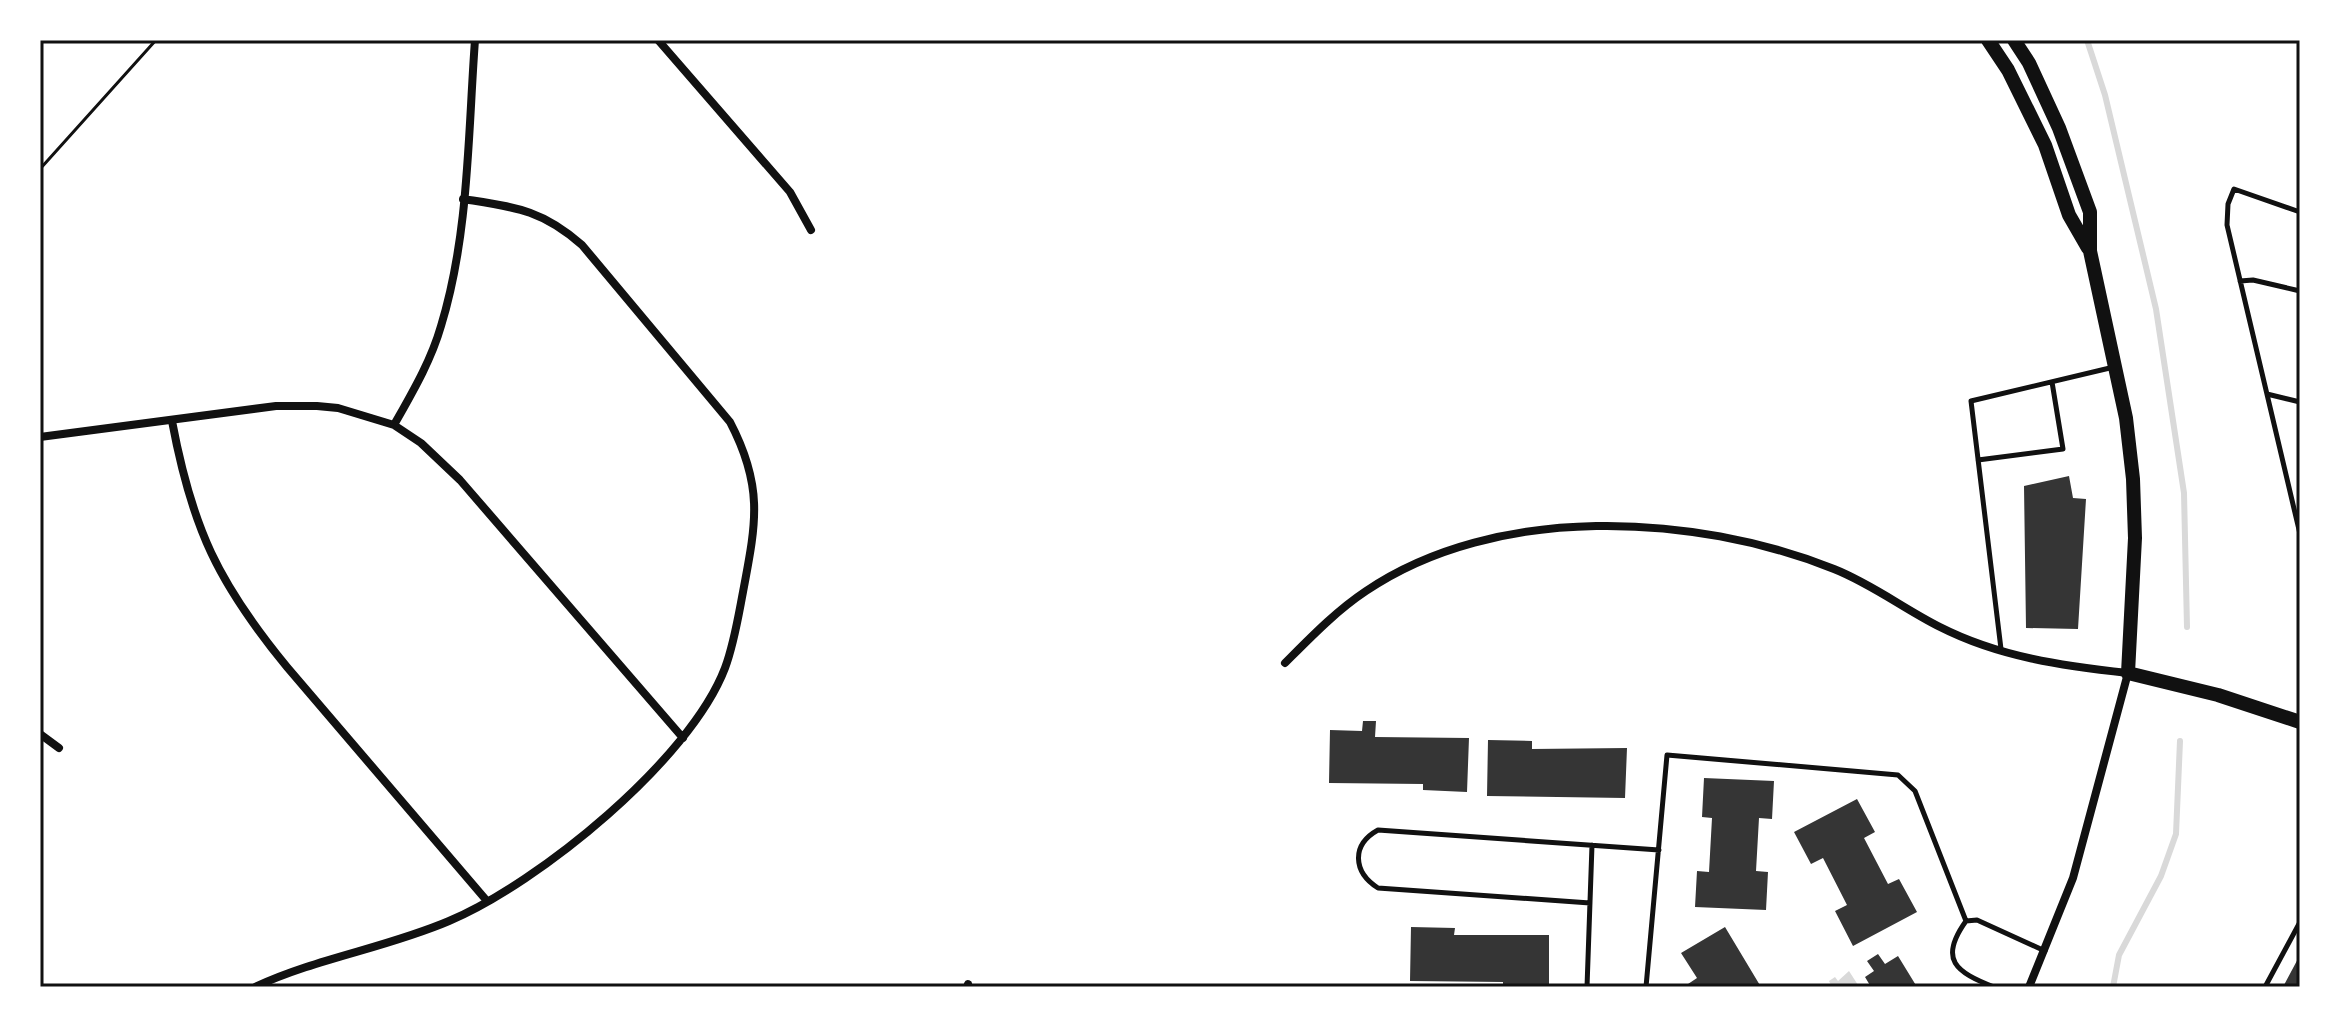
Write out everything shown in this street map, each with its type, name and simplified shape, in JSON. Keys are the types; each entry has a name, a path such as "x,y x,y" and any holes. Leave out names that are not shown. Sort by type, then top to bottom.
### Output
{"street":[{"path":"394,425 424,371 441,326 456,262 475,40"},
{"path":"658,40 790,192 811,230"},
{"path":"1988,40 2008,70 2045,145 2069,215 2090,251"},
{"path":"2014,40 2029,63 2053,115 2090,212 2090,251 2126,418 2133,479 2135,538 2128,673 2073,878 2029,987"},
{"path":"255,987 313,964 396,942 451,920 528,878 560,854 641,782 683,738 713,693 725,669 735,636 755,525 752,476 742,444 721,409 582,245 565,230 531,211 463,199"},
{"path":"40,437 276,406 338,408 394,425 421,443 460,480 683,738"},
{"path":"172,421 196,520 207,548 234,596 287,667 487,901"},
{"path":"1285,663 1330,618 1368,589 1431,556 1477,540 1537,530 1595,526 1715,535 1788,552 1837,570 1940,627 2001,651 2064,666 2128,673 2218,695 2300,722"},
{"path":"40,734 59,748"}],"lane":[{"path":"2300,212 2234,189 2228,204 2227,225 2300,534"},
{"path":"2240,281 2253,280 2300,291"},
{"path":"2001,651 1971,401 2115,367"},
{"path":"1978,460 2063,449 2052,382"},
{"path":"2267,394 2300,402"},
{"path":"1646,987 1667,755 1898,775 1915,791 1966,921"},
{"path":"1590,903 1378,888 1361,871 1358,858 1367,836 1378,830 1659,850"},
{"path":"1587,987 1592,845"},
{"path":"1966,921 1977,920 2045,951"},
{"path":"1966,921 1955,937 1952,956 1959,968 1971,978 1994,987"},
{"path":"2265,987 2300,922"}],"path":[{"path":"40,169 156,40"}],"shaded area":[{"path":"1849,971 1858,985 1832,987 1829,981 1835,977 1838,981"}],"building":[{"path":"2069,476 2073,498 2086,499 2078,629 2026,628 2024,486"},
{"path":"1363,721 1376,721 1375,737 1469,738 1467,792 1423,790 1423,784 1329,783 1330,730 1362,731"},
{"path":"1488,740 1532,741 1532,749 1627,748 1625,798 1487,796"},
{"path":"1704,778 1774,781 1772,819 1759,818 1756,871 1768,872 1766,910 1695,907 1697,871 1709,872 1712,818 1702,817"},
{"path":"1857,799 1875,832 1864,838 1888,884 1899,879 1917,912 1853,946 1835,911 1847,905 1823,858 1811,864 1794,832"},
{"path":"1411,927 1455,928 1454,935 1549,935 1549,987 1503,987 1503,982 1410,981"},
{"path":"1725,927 1761,987 1690,987 1688,984 1697,978 1681,953"},
{"path":"1878,954 1885,964 1898,956 1917,987 1871,987 1865,977 1874,971 1867,961"},
{"path":"2300,955 2300,987 2284,985"}],"waterway":[{"path":"2087,40 2105,95 2156,309 2184,493 2187,627"},
{"path":"2113,987 2119,955 2161,876 2176,834 2180,741"}]}
